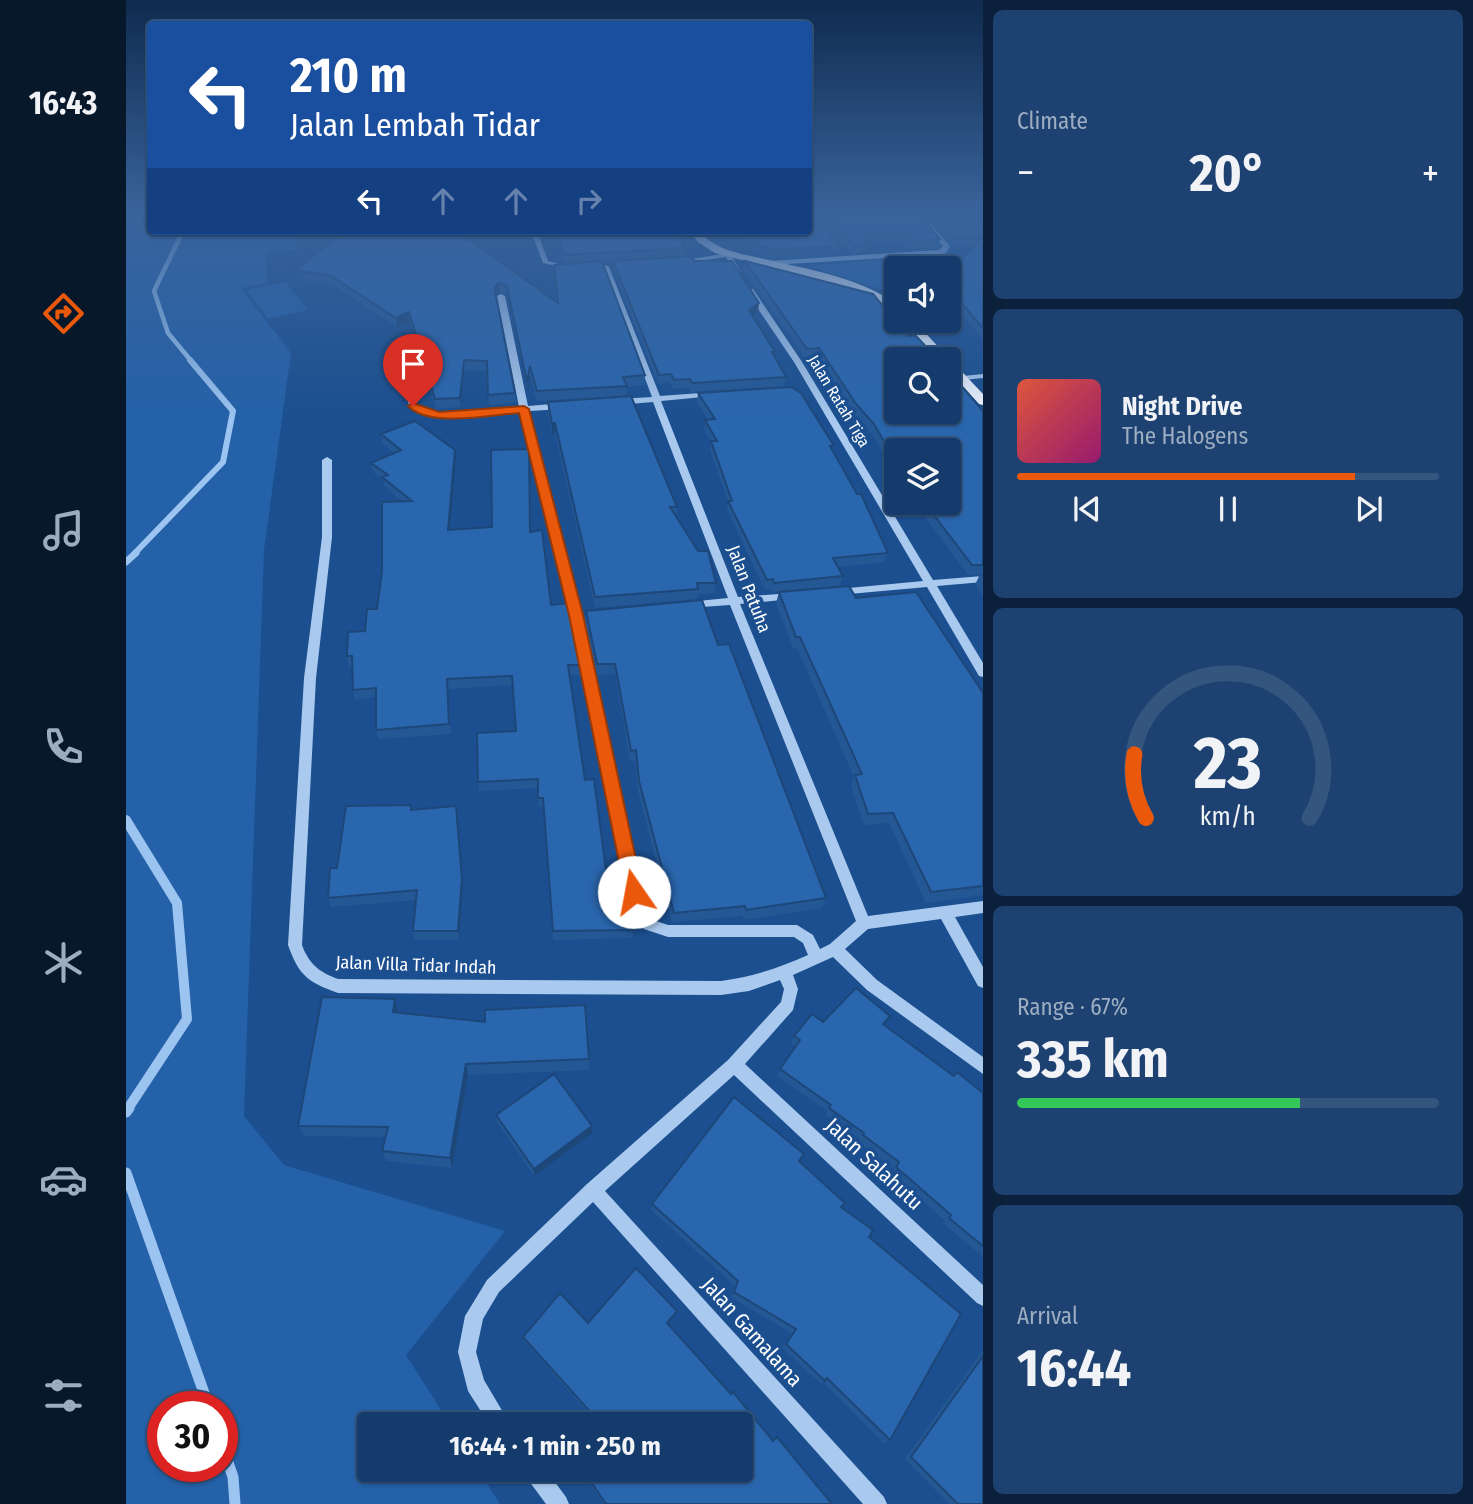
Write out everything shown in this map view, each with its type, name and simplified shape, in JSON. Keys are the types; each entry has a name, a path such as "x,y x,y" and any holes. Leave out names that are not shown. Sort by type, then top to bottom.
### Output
{"main road":[{"path":"823,279 884,300"},
{"path":"919,333 932,347"},
{"path":"963,378 983,401"}],"street":[{"name":"Jalan Patuha","path":"616,279 657,398 734,601 864,923"},
{"name":"Jalan Ratah Tiga","path":"743,279 813,389 983,673"},
{"path":"501,296 524,409 576,615 639,917 649,925 668,931 797,931 808,939 816,957"},
{"path":"399,341 416,409 439,415 577,405"},
{"path":"963,378 983,376"},
{"path":"799,390 813,389"},
{"path":"604,403 731,393"},
{"name":"Jalan Villa Tidar Indah","path":"327,460 327,537 310,678 295,945 303,968 318,979 338,986 721,988 749,984 785,972 835,949 864,923"},
{"path":"825,593 983,579"},
{"path":"681,606 799,595"},
{"path":"576,615 589,614"},
{"path":"864,923 983,907"},
{"path":"945,913 983,981"},
{"path":"835,949 872,985 983,1066"},
{"path":"492,1412 475,1384 467,1352 474,1316 493,1286 593,1190 734,1065 788,1005 791,989 785,972"},
{"name":"Jalan Salahutu","path":"734,1065 983,1297"},
{"name":"Jalan Gamalama","path":"593,1190 877,1504"},
{"path":"542,1482 559,1504"}],"shaded area":[{"path":"126,279 267,279 267,283 241,288 291,353 264,550 244,1116 284,1165 505,1231 406,1355 442,1412 357,1412 357,1482 486,1482 500,1504 126,1504"},
{"path":"849,279 884,279 884,290"},
{"path":"285,282 308,310 268,319 247,290"}],"building":[{"path":"336,279 525,279 558,303 555,279 609,279 645,375 623,377 627,386 537,391 530,366 527,382 507,286 499,283 494,287 515,393 488,395 487,361 464,360 460,398 435,399 409,312 396,318"},
{"path":"620,279 744,279 759,303 749,310 775,352 772,352 786,377 692,383 690,379 674,380 671,374 659,375"},
{"path":"758,279 816,279 873,294 884,307 884,333 915,335 926,347 884,347 884,424 961,424 961,385 983,411 983,565 972,565 934,515 961,515 961,438 884,438 884,441 819,348 807,349"},
{"path":"961,279 983,279 983,328 961,302"},
{"path":"791,387 801,393 834,446 830,446 857,494 861,494 888,553 833,558 843,576 774,583 773,579 767,580 728,501 732,501 711,441 717,441 705,420 715,419 698,393"},
{"path":"631,396 677,507 670,507 698,551 708,551 716,583 697,583 698,589 595,597 548,402"},
{"path":"415,421 455,450 448,530 492,527 491,450 529,449 530,532 542,530 551,605 568,603 581,665 568,665 585,780 594,779 606,870 616,870 620,909 631,909 633,930 553,931 543,798 538,798 538,779 478,782 477,733 516,731 512,676 447,679 449,724 376,730 376,688 353,690 352,656 347,656 348,632 365,631 367,609 377,609 382,571 382,502 412,501 382,477 388,475 371,463 401,450 381,434"},
{"path":"849,586 856,598 916,592 983,693 983,886 931,892 893,813 868,814 855,775 862,774 800,637 796,637 779,592"},
{"path":"702,600 718,645 729,644 826,898 746,910 745,906 674,913 639,781 636,750 631,751 615,664 597,664 586,611"},
{"path":"411,805 411,810 456,806 462,878 458,931 413,931 417,890 328,898 330,868 337,868 346,806"},
{"path":"856,988 890,1016 883,1024 954,1076 957,1072 983,1093 983,1246 949,1218 951,1215 896,1167 899,1162 829,1108 831,1105 780,1069 800,1040 794,1036 812,1014 823,1022"},
{"path":"322,997 395,999 393,1012 485,1022 485,1010 585,1005 589,1059 466,1064 450,1158 382,1151 388,1127 298,1126"},
{"path":"554,1074 592,1126 534,1169 496,1115"},
{"path":"734,1097 804,1154 799,1161 845,1203 841,1207 873,1230 869,1237 961,1314 890,1440 827,1378 825,1381 786,1344 796,1329 734,1292 738,1281 652,1204"},
{"path":"636,1268 677,1311 667,1323 749,1412 590,1412 523,1337 560,1293 588,1323"},
{"path":"983,1356 983,1504 958,1504 911,1457"},
{"path":"753,1416 773,1441 777,1437 832,1504 606,1504 591,1482 753,1482"}],"waterway":[{"path":"160,279 154,291 168,333 192,362"},
{"path":"134,554 223,462 233,411 190,360"},
{"path":"126,562 136,553"},
{"path":"126,820 177,903 187,1019 127,1110"},
{"path":"126,1112 129,1108"},
{"path":"126,1173 203,1391"},
{"path":"233,1482 235,1504"}],"route":[{"path":"413,406 431,415 524,409 576,615 634,892"}]}
